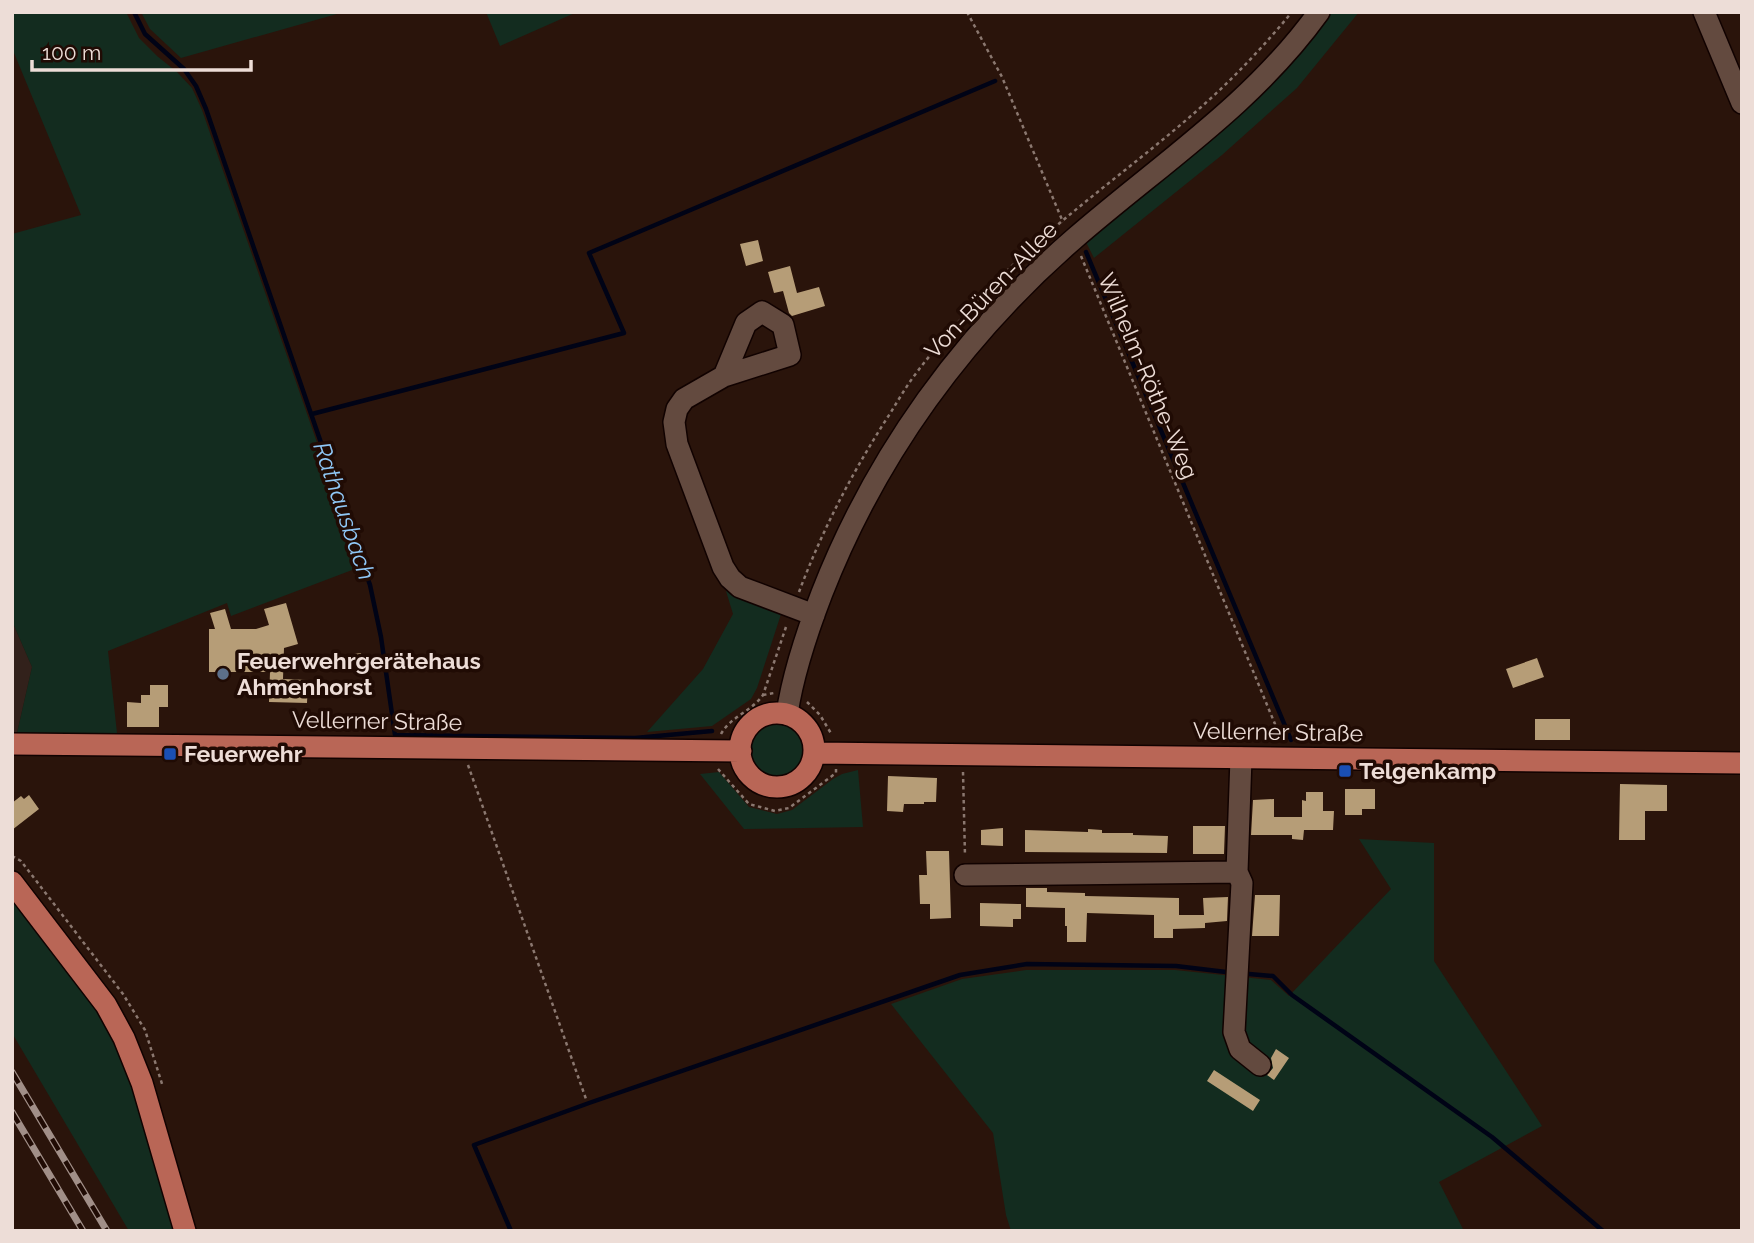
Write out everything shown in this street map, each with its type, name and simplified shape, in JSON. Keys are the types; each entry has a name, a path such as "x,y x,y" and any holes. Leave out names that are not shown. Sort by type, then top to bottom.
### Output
{"main road":[{"path":"788,705 825,753 795,783 771,787 749,774 743,764 742,740 755,721 788,705"},
{"name":"Vellerner Straße","path":"12,744 741,751"},
{"name":"Vellerner Straße","path":"825,753 1742,764"},
{"path":"12,882 106,1005 124,1038 142,1083 185,1231"}],"street":[{"name":"Von-Büren-Allee","path":"788,705 800,657 835,561 858,512 897,444 938,383 979,334 1074,239 1210,128 1268,75 1319,12"},
{"path":"1704,12 1742,103"},
{"path":"724,376 684,399 677,409 674,422 677,444 723,567 740,587 814,615"},
{"path":"1241,758 1237,872 1242,883 1234,1032 1240,1049 1260,1065"},
{"path":"965,875 1237,872"}],"path":[{"name":"Wilhelm-Röthe-Weg","path":"967,12 1002,77 1062,222 1074,239 1284,744 1285,758"},
{"path":"720,736 724,728 758,703 763,695 775,693 788,705 804,699 820,715 834,739 825,753 836,773 789,808 775,811 749,804 720,769"},
{"path":"467,749 468,764 586,1099"},
{"path":"963,754 965,875"}],"shaded area":[{"path":"12,621 32,667 17,733 12,733"}],"green space":[{"path":"12,12 126,12 139,38 192,88 202,110 360,567 231,616 227,603 108,651 117,733 17,733 32,667 12,621 12,234 81,215 12,48"},
{"path":"141,12 344,12 181,58 150,29"},
{"path":"486,12 577,12 500,46"},
{"path":"1329,12 1359,12 1297,88 1222,155 1094,258 1085,240"},
{"path":"726,591 783,608 751,699 712,726 647,732 703,669 733,614"},
{"path":"778,724 797,732 805,751 797,770 778,778 759,770 751,751 759,732"},
{"path":"858,770 863,827 744,829 700,774 719,772 749,807 777,814 792,810 842,774"},
{"path":"1359,839 1434,843 1434,961 1542,1126 1439,1182 1464,1231 1011,1231 993,1133 891,1004 962,979 1026,970 1175,970 1271,980 1289,996 1391,889"},
{"path":"12,900 89,997 117,1049 134,1091 177,1231 129,1231 12,1033"}],"building":[{"path":"758,240 763,261 746,266 740,244"},
{"path":"790,266 797,293 819,287 825,306 792,316 789,313 783,291 774,293 768,272"},
{"path":"286,603 298,644 284,648 283,679 308,680 307,703 269,702 270,672 209,672 209,629 215,629 210,613 225,609 231,629 256,629 269,625 264,609"},
{"path":"361,653 363,665 349,668 347,655"},
{"path":"1537,658 1544,677 1513,688 1506,669"},
{"path":"150,685 168,685 168,707 159,707 159,727 127,727 127,702 141,703 141,695 150,695"},
{"path":"1535,719 1570,719 1570,740 1535,740"},
{"path":"888,776 937,778 936,802 904,804 903,812 887,811"},
{"path":"1620,784 1667,785 1667,811 1645,811 1645,840 1619,840"},
{"path":"1345,789 1375,789 1375,809 1362,809 1362,815 1345,815"},
{"path":"1306,792 1323,792 1323,811 1334,811 1333,830 1304,830 1303,840 1292,839 1292,835 1251,835 1253,800 1274,799 1274,817 1302,817 1302,800 1306,801"},
{"path":"29,795 39,809 12,830 12,803 21,796 24,799"},
{"path":"1193,826 1225,826 1224,854 1193,854"},
{"path":"1003,828 1003,846 981,845 981,830"},
{"path":"1088,829 1102,830 1102,833 1168,836 1167,853 1025,852 1025,830 1088,832"},
{"path":"926,851 949,851 951,918 930,919 930,904 920,904 919,875 927,875"},
{"path":"1026,888 1047,888 1047,892 1085,893 1085,896 1179,898 1179,915 1204,915 1203,898 1228,897 1227,921 1205,923 1205,928 1173,929 1173,938 1154,938 1154,915 1087,913 1086,942 1067,942 1065,908 1026,907"},
{"path":"1255,895 1280,895 1279,936 1252,936"},
{"path":"980,903 1021,904 1021,919 1013,919 1013,927 980,926"},
{"path":"1276,1049 1289,1058 1274,1080 1267,1075 1273,1068 1271,1058"},
{"path":"1214,1070 1260,1100 1253,1111 1207,1081"}],"waterway":[{"name":"Rathausbach","path":"134,12 145,34 184,69 196,86 206,109 370,585 381,637 395,735 635,738 712,731"},
{"path":"312,414 624,333 589,253 995,81"},
{"path":"1086,252 1291,740"},
{"path":"511,1231 474,1145 589,1103 960,975 1027,964 1176,966 1226,972"},
{"path":"1249,974 1273,976 1292,995 1492,1137 1603,1231"}],"railway":[{"path":"12,1072 107,1231"},
{"path":"12,1112 83,1231"}],"place":[{"name":"Feuerwehrgerätehaus Ahmenhorst","path":"223,674"},
{"name":"Feuerwehr","path":"170,754"},
{"name":"Telgenkamp","path":"1345,771"}]}
